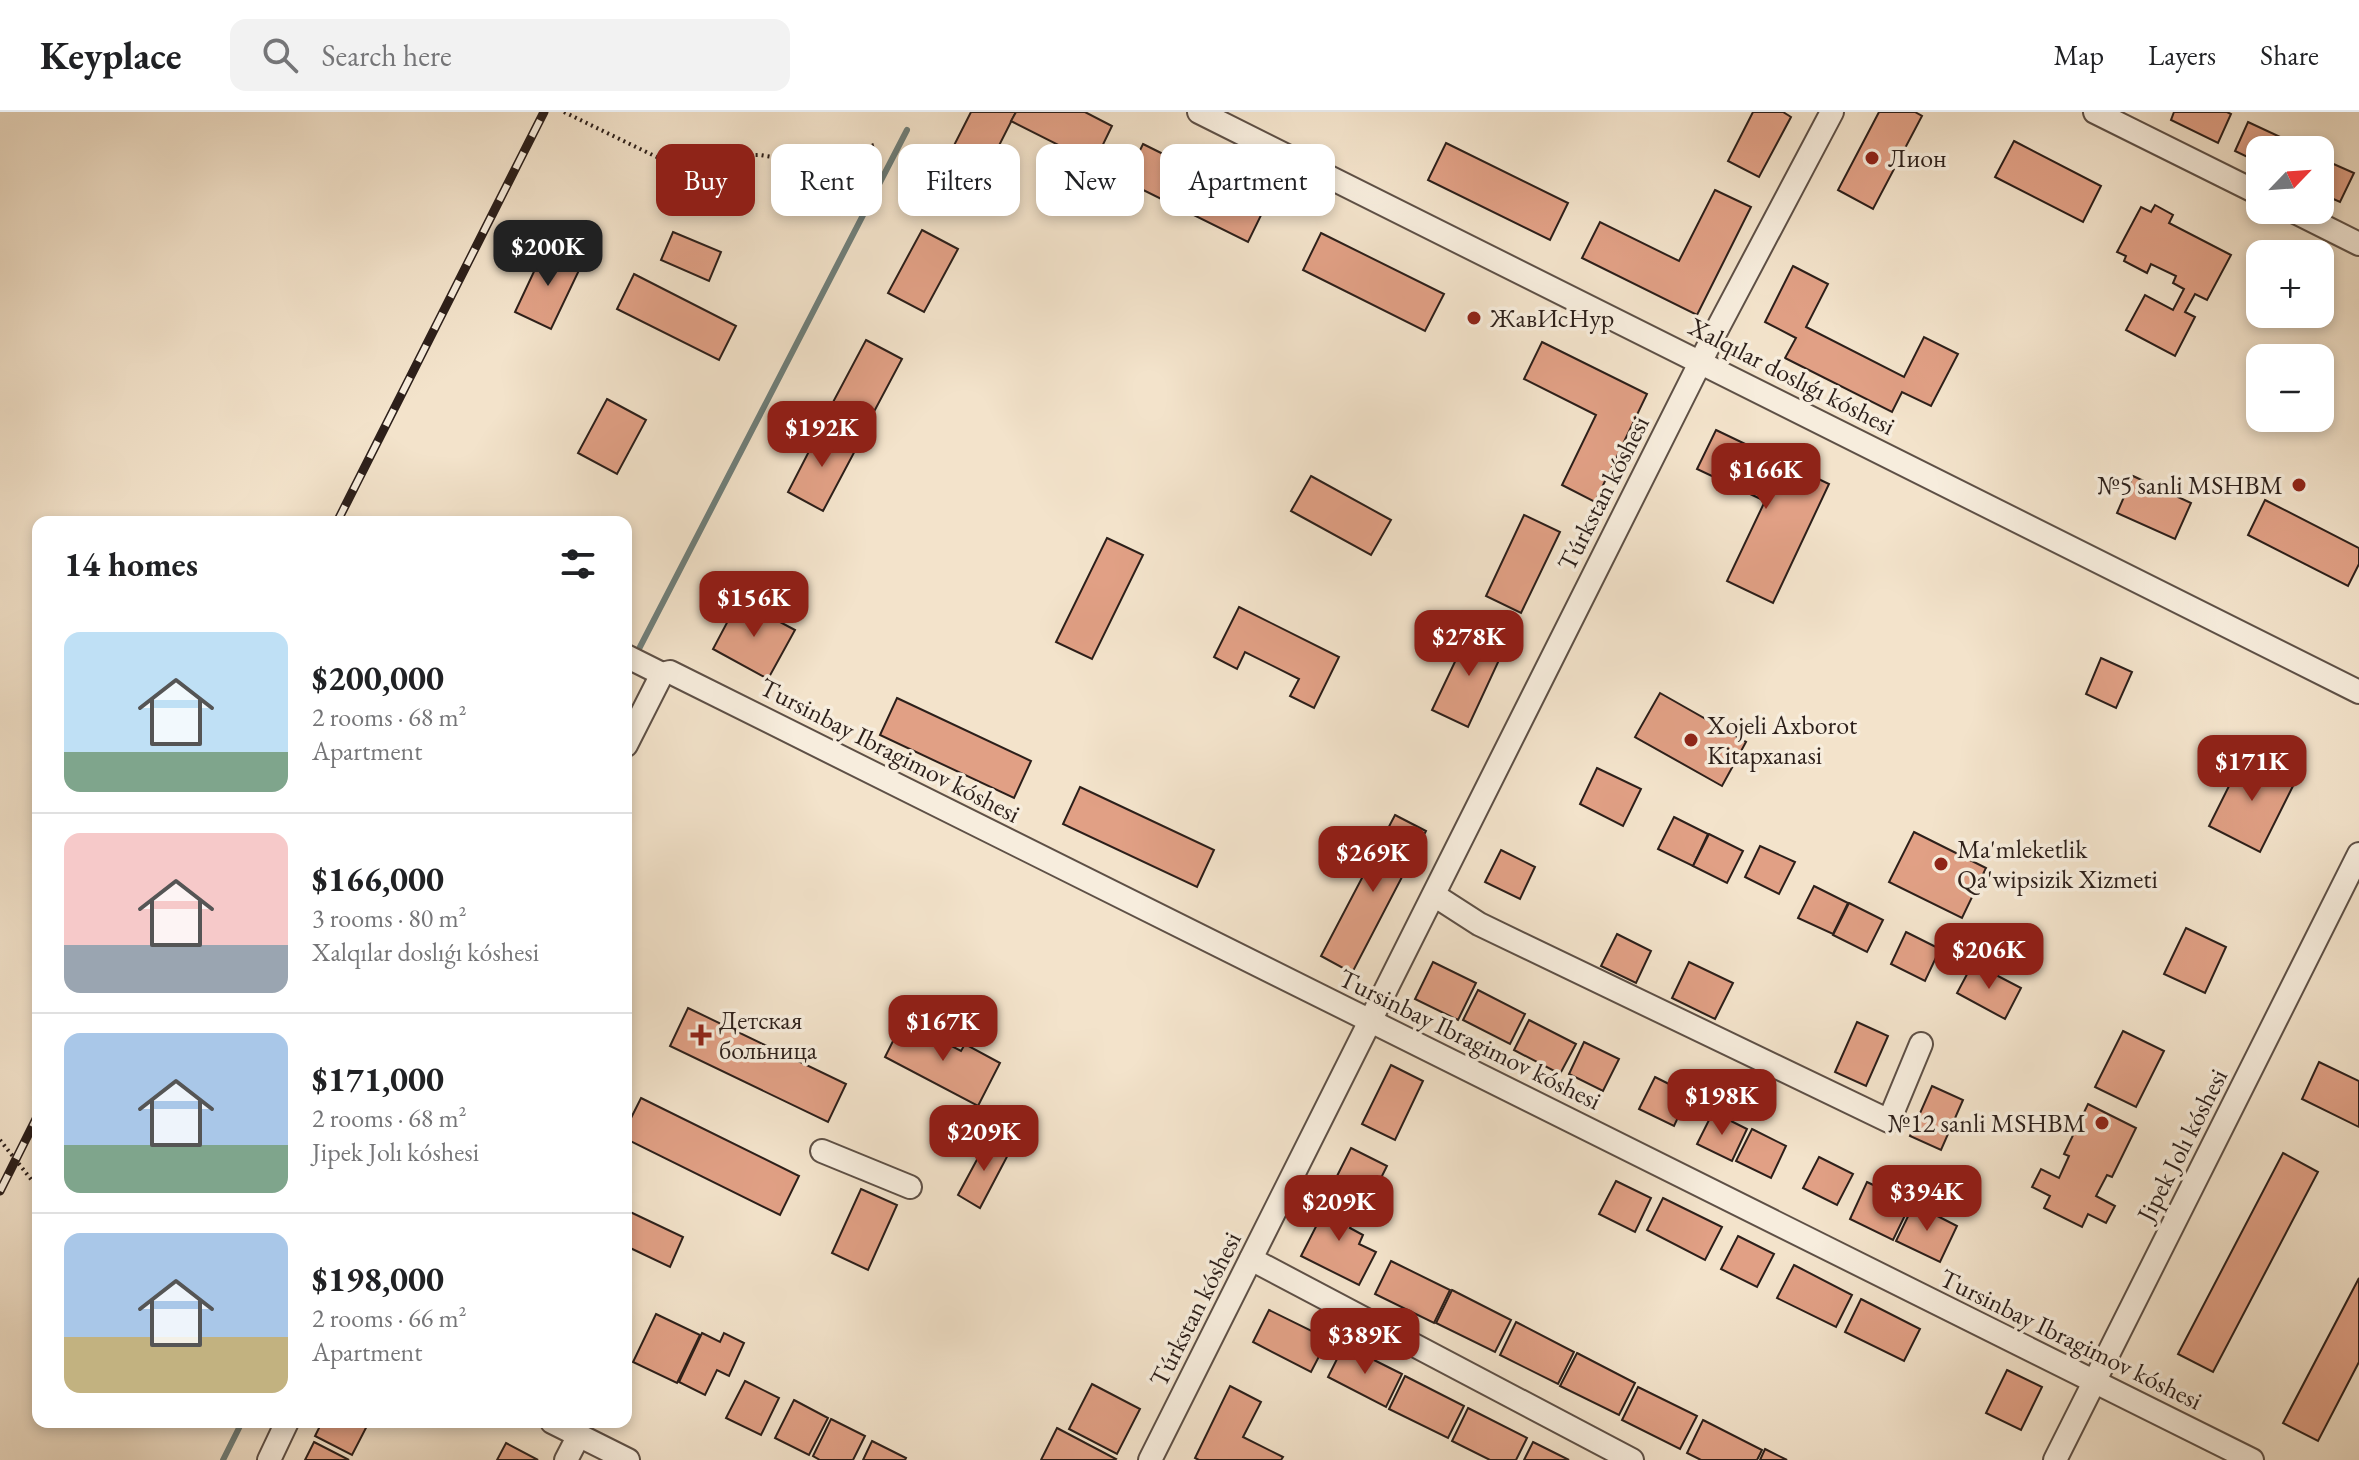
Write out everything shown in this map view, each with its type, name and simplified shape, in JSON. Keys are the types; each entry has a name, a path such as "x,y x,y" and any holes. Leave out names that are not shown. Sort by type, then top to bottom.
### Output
{"street":[{"name":"Xalqılar doslıǵı kóshesi","path":"1199,112 2359,692"},
{"name":"Túrkstan kóshesi","path":"1150,1460 1700,362 1832,112"},
{"path":"2095,112 2246,187"},
{"path":"2319,224 2359,244"},
{"name":"Tursinbay Ibragimov kóshesi","path":"632,659 662,674 670,672 2252,1460"},
{"path":"632,733 662,674"},
{"name":"Jipek Jolı kóshesi","path":"2055,1460 2359,854"},
{"path":"1434,895 1479,924 1889,1121 1921,1044"},
{"path":"822,1151 910,1187"},
{"path":"1251,1259 1632,1460"},
{"path":"269,1460 284,1428"},
{"path":"564,1428 628,1460"},
{"path":"566,1460 579,1435"}],"path":[{"path":"564,112 669,163 707,156 771,157"},
{"path":"0,1140 32,1180"}],"building":[{"path":"971,112 1016,112 1000,144 955,144"},
{"path":"1016,112 1085,112 1112,126 1103,144 1056,144 1011,121"},
{"path":"1753,112 1783,112 1791,117 1759,177 1728,161"},
{"path":"1879,112 1915,112 1922,116 1873,209 1838,190"},
{"path":"2174,112 2231,114 2218,143 2171,120"},
{"path":"2248,122 2278,136 2246,136 2246,156 2235,151"},
{"path":"2014,141 2101,186 2083,222 1995,177"},
{"path":"1446,143 1568,203 1550,240 1428,180"},
{"path":"1144,144 1160,152 1160,198 1144,190"},
{"path":"2334,164 2354,173 2340,202 2334,199"},
{"path":"1715,190 1751,207 1697,315 1582,258 1600,222 1679,261"},
{"path":"2155,205 2173,215 2169,223 2231,255 2207,300 2195,294 2185,312 2195,317 2175,356 2126,330 2145,295 2173,310 2184,289 2173,283 2176,276 2151,264 2147,273 2124,261 2126,256 2117,252 2141,207 2151,212"},
{"path":"1196,216 1261,216 1248,242"},
{"path":"922,230 958,249 924,312 888,293"},
{"path":"673,232 721,252 709,281 661,260"},
{"path":"1321,233 1444,294 1425,331 1303,270"},
{"path":"546,246 582,264 551,329 515,312"},
{"path":"1793,266 1828,284 1806,327 1904,377 1924,337 1958,354 1931,406 1902,392 1892,412 1785,358 1796,338 1765,322"},
{"path":"634,274 736,326 719,360 617,309"},
{"path":"866,340 902,359 868,423 832,404"},
{"path":"1542,342 1647,394 1595,502 1562,485 1596,415 1524,379"},
{"path":"607,399 646,420 617,474 578,453"},
{"path":"821,428 857,447 823,511 788,492"},
{"path":"1716,430 1829,484 1773,603 1727,581 1765,501 1697,469"},
{"path":"1311,476 1391,520 1371,555 1291,511"},
{"path":"2133,476 2191,503 2175,539 2117,513"},
{"path":"2265,500 2359,548 2359,564 2348,586 2248,535"},
{"path":"1524,515 1560,532 1521,613 1486,596"},
{"path":"1107,538 1143,555 1092,659 1056,642"},
{"path":"739,600 795,630 768,679 713,649"},
{"path":"1239,607 1339,657 1314,708 1290,696 1299,679 1245,652 1237,669 1214,657"},
{"path":"1471,628 1506,645 1468,727 1432,710"},
{"path":"2101,658 2132,672 2116,708 2086,694"},
{"name":"Xojeli Axborot Kitapxanasi","path":"1660,693 1746,742 1722,786 1635,737"},
{"path":"897,698 1031,761 1014,798 880,735"},
{"path":"2245,754 2296,780 2260,852 2209,826"},
{"path":"1597,768 1641,789 1623,826 1580,804"},
{"path":"1080,787 1214,850 1197,887 1063,824"},
{"path":"1395,815 1426,831 1352,973 1321,956"},
{"path":"1674,817 1708,834 1693,866 1658,849"},
{"path":"1914,832 1986,868 1962,918 1889,882"},
{"path":"1709,834 1743,851 1727,883 1693,866"},
{"path":"1760,846 1795,862 1779,894 1745,877"},
{"path":"1501,850 1535,867 1520,899 1485,882"},
{"path":"1814,886 1848,903 1833,934 1798,918"},
{"path":"1849,903 1883,920 1867,952 1833,935"},
{"path":"2186,928 2226,947 2205,993 2164,974"},
{"path":"1906,932 1940,949 1925,981 1891,964"},
{"path":"1617,934 1651,951 1636,983 1601,966"},
{"path":"1433,962 1476,983 1458,1020 1415,999"},
{"path":"1689,962 1733,983 1715,1019 1672,998"},
{"path":"1973,963 2021,988 2005,1019 1957,993"},
{"path":"1478,990 1525,1014 1510,1044 1463,1020"},
{"path":"688,1008 846,1084 828,1122 670,1046"},
{"path":"1529,1020 1576,1044 1560,1074 1514,1050"},
{"path":"903,1021 961,1051 965,1044 1000,1063 978,1106 885,1057"},
{"path":"1857,1022 1888,1036 1866,1086 1835,1072"},
{"path":"2123,1031 2164,1051 2136,1107 2095,1087"},
{"path":"1584,1042 1619,1059 1603,1091 1569,1074"},
{"path":"2319,1062 2359,1081 2359,1127 2302,1099"},
{"path":"1391,1065 1423,1081 1395,1140 1362,1124"},
{"path":"1655,1077 1689,1094 1674,1126 1639,1109"},
{"path":"1932,1086 1963,1100 1941,1150 1910,1136"},
{"path":"641,1098 799,1176 780,1215 632,1142 632,1116"},
{"path":"2088,1104 2136,1128 2112,1177 2107,1175 2096,1196 2115,1206 2106,1223 2088,1214 2082,1227 2044,1208 2050,1196 2032,1187 2041,1169 2059,1178 2069,1156 2064,1154"},
{"path":"1713,1112 1747,1129 1732,1161 1697,1144"},
{"path":"1752,1129 1786,1146 1771,1178 1736,1161"},
{"path":"988,1139 1010,1151 980,1208 958,1195"},
{"path":"1351,1148 1387,1166 1370,1200 1334,1182"},
{"path":"2283,1153 2318,1172 2213,1372 2178,1354"},
{"path":"1819,1157 1853,1174 1837,1205 1803,1188"},
{"path":"1616,1181 1651,1198 1635,1232 1599,1214"},
{"path":"1867,1182 1911,1203 1893,1240 1850,1219"},
{"path":"861,1189 897,1205 868,1270 832,1253"},
{"path":"1332,1195 1360,1209 1350,1228 1363,1235 1359,1244 1376,1252 1359,1285 1301,1256"},
{"path":"1663,1198 1722,1227 1705,1260 1647,1230"},
{"path":"1914,1204 1957,1226 1940,1262 1896,1241"},
{"path":"632,1213 683,1237 670,1267 632,1249"},
{"path":"1738,1236 1774,1254 1757,1287 1721,1269"},
{"path":"1391,1261 1450,1290 1434,1323 1375,1294"},
{"path":"1794,1265 1852,1295 1836,1327 1777,1298"},
{"path":"2359,1278 2359,1362 2318,1441 2283,1423"},
{"path":"1452,1290 1511,1320 1495,1352 1436,1323"},
{"path":"1861,1299 1920,1329 1904,1361 1845,1332"},
{"path":"1269,1310 1328,1339 1311,1372 1253,1342"},
{"path":"656,1314 700,1335 677,1383 633,1362"},
{"path":"1516,1322 1574,1352 1558,1384 1500,1355"},
{"path":"702,1333 720,1342 724,1333 744,1343 729,1376 717,1370 705,1395 679,1382"},
{"path":"1344,1345 1402,1374 1386,1407 1328,1377"},
{"path":"1577,1353 1635,1383 1619,1415 1560,1386"},
{"path":"2007,1370 2042,1387 2021,1430 1986,1413"},
{"path":"1405,1376 1464,1406 1448,1438 1389,1409"},
{"path":"745,1381 779,1398 761,1435 726,1418"},
{"path":"1092,1384 1140,1409 1117,1454 1069,1429"},
{"path":"1230,1386 1261,1402 1243,1437 1283,1457 1281,1460 1195,1458"},
{"path":"1638,1387 1697,1416 1680,1449 1622,1420"},
{"path":"794,1400 828,1418 809,1455 775,1438"},
{"path":"1468,1408 1527,1438 1516,1460 1490,1460 1452,1441"},
{"path":"831,1419 865,1436 853,1460 820,1460 813,1456"},
{"path":"1703,1420 1762,1450 1757,1460 1701,1460 1687,1453"},
{"path":"319,1428 366,1428 352,1455 315,1436"},
{"path":"1057,1428 1116,1459 1041,1460"},
{"path":"872,1441 906,1458 905,1460 863,1460"},
{"path":"314,1442 349,1460 305,1460"},
{"path":"1533,1442 1569,1460 1524,1460"},
{"path":"506,1443 538,1460 497,1460"},
{"path":"1765,1449 1787,1460 1760,1460"}],"waterway":[{"path":"632,662 907,130"},
{"path":"223,1460 239,1428"}],"railway":[{"path":"340,516 544,112"},
{"path":"0,1191 32,1127"}],"place":[{"name":"Лион","path":"1872,158"},
{"name":"ЖавИсНур","path":"1474,318"},
{"name":"№5 sanli MSHBM","path":"2299,485"},
{"name":"Xojeli Axborot Kitapxanasi","path":"1691,740"},
{"name":"Ma'mleketlik Qa'wipsizik Xizmeti","path":"1941,864"},
{"name":"Детская больница","path":"701,1035"},
{"name":"№12 sanli MSHBM","path":"2102,1123"}]}
